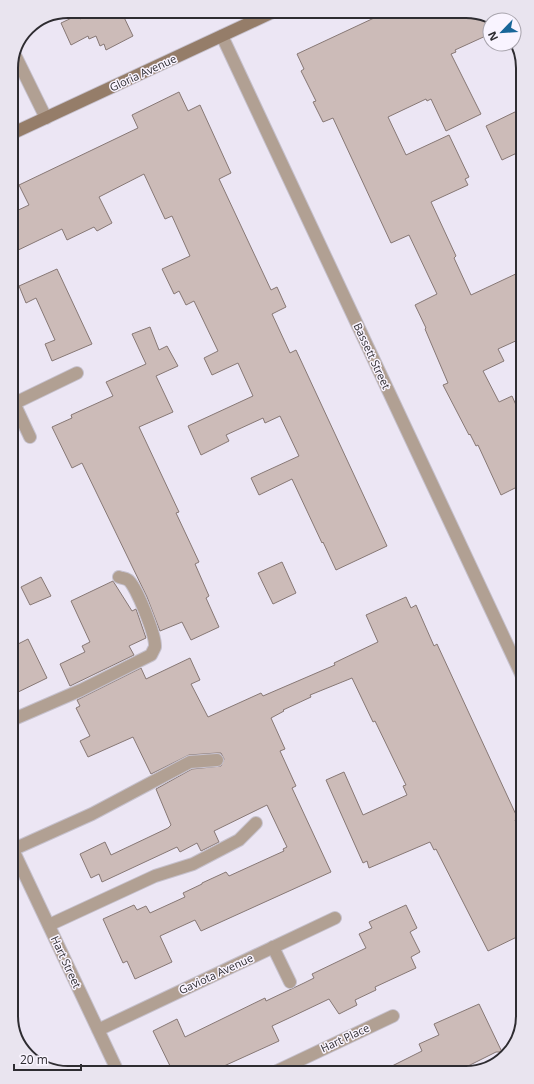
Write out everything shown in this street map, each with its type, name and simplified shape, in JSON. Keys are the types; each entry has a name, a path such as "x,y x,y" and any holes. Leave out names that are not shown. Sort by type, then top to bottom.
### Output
{"street":[{"name":"Gloria Avenue","path":"18,131 260,18"},
{"name":"Bassett Street","path":"222,36 516,663"},
{"path":"19,61 46,118"},
{"path":"18,401 77,373"},
{"path":"18,413 30,437"},
{"path":"18,717 81,690 151,656 155,647 154,637 134,587 129,580 118,577"},
{"path":"18,846 92,814 190,762 217,760"},
{"path":"49,925 156,876 193,864 239,840 256,823"},
{"name":"Hart Street","path":"18,860 115,1066"},
{"name":"Gaviota Avenue","path":"98,1030 335,918"},
{"path":"273,947 290,982"},
{"name":"Hart Place","path":"288,1066 393,1016"}],"building":[{"path":"72,18 124,18 133,36 106,50 104,44 100,46 96,36 89,39 88,36 71,45 61,23"},
{"path":"374,18 469,18 482,21 482,38 455,50 456,52 451,54 481,114 446,131 431,99 427,101 426,99 388,117 406,155 449,135 469,177 465,179 468,185 431,202 456,256 454,258 471,295 516,274 516,341 498,349 504,361 483,371 499,402 512,396 516,405 516,488 501,495 478,445 476,446 470,434 469,435 443,385 448,383 415,305 437,294 409,235 391,243 333,118 323,122 313,102 316,101 301,71 304,69 297,54"},
{"path":"179,92 188,111 200,105 231,173 219,179 271,290 277,287 286,307 272,314 290,353 296,350 387,546 336,570 292,479 259,495 251,478 299,456 280,416 265,423 263,418 226,435 229,441 201,455 188,426 253,396 238,363 212,375 204,358 218,351 194,301 186,305 179,291 174,294 162,269 190,256 172,216 165,219 144,174 99,197 112,223 97,231 94,227 67,240 62,229 18,250 18,210 29,205 19,185 138,128 132,115"},
{"path":"516,111 516,153 502,160 486,126"},
{"path":"57,269 92,344 52,361 45,344 55,340 36,298 26,303 19,286"},
{"path":"150,327 159,350 167,346 178,366 156,376 173,412 139,427 179,512 176,513 199,562 195,564 209,596 206,598 219,627 191,640 182,622 160,631 147,597 82,463 72,468 52,427 72,418 71,415 113,396 106,382 146,364 132,334"},
{"path":"282,562 296,593 273,604 258,573"},
{"path":"41,577 51,596 30,605 21,587"},
{"path":"113,581 132,611 136,609 146,638 129,646 134,655 70,686 60,664 85,652 82,646 90,642 71,601"},
{"path":"406,597 411,608 416,605 434,646 437,644 516,815 516,937 488,951 436,849 434,850 430,842 369,868 367,861 363,863 326,780 344,772 363,815 407,795 403,786 406,785 352,678 310,695 311,697 283,710 284,711 271,718 285,749 280,751 296,786 292,788 331,872 201,931 195,920 160,936 172,962 135,979 127,961 123,963 103,919 134,905 137,910 146,906 150,913 185,897 183,893 202,883 226,872 229,876 284,851 283,849 287,847 267,805 214,831 219,842 201,851 197,843 180,852 177,847 102,882 99,874 91,878 80,854 105,842 111,855 168,828 171,825 156,789 192,769 221,766 224,759 221,753 189,755 151,774 133,737 88,757 80,741 90,736 76,708 80,706 77,700 141,668 146,679 190,658 200,680 191,684 208,717 261,693 263,696 335,665 334,663 378,642 366,615"},
{"path":"28,639 47,678 18,692 18,644"},
{"path":"406,905 417,928 410,932 420,952 411,957 416,968 375,987 376,990 355,1000 357,1005 339,1014 329,999 272,1026 279,1041 224,1066 170,1066 153,1031 177,1019 185,1037 265,998 266,1001 314,978 312,974 366,948 359,934 372,928 369,922"},
{"path":"479,1004 502,1051 496,1052 468,1066 392,1066 422,1051 419,1044 439,1035 434,1024"}]}
